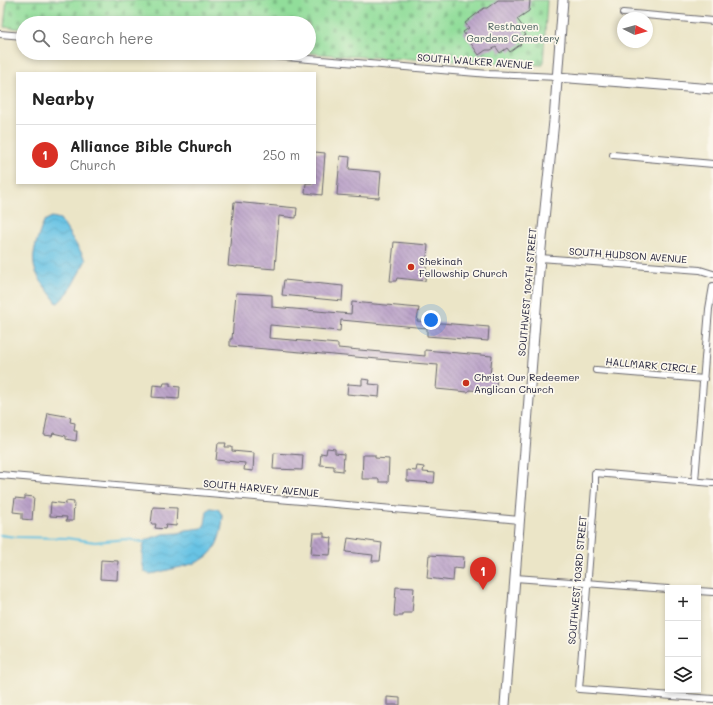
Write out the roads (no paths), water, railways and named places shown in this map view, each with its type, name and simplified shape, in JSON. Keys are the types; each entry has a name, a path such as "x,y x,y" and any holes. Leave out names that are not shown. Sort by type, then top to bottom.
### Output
{"main road":[{"name":"SOUTHWEST 104TH STREET","path":"505,705 540,258 563,0"},
{"name":"SOUTH WALKER AVENUE","path":"557,77 713,89"}],"street":[{"path":"653,16 713,21"},
{"path":"0,34 16,35"},
{"name":"SOUTH WALKER AVENUE","path":"316,60 489,74 557,77"},
{"path":"613,155 713,164"},
{"name":"SOUTH HUDSON AVENUE","path":"540,258 700,270 713,274"},
{"path":"713,286 709,309 695,481 713,483"},
{"name":"HALLMARK CIRCLE","path":"596,370 704,379"},
{"name":"SOUTHWEST 103RD STREET","path":"695,481 595,473 579,689 713,699"},
{"name":"SOUTH HARVEY AVENUE","path":"0,475 520,520"},
{"path":"515,578 665,589"},
{"path":"701,591 713,592"}],"water":[{"path":"52,217 60,219 86,260 68,293 58,303 38,276 34,266 34,253 37,239 44,221"},
{"path":"210,508 218,509 223,516 221,532 211,553 194,563 156,573 150,574 145,572 142,556 143,547 146,540 163,534 179,533 186,530 202,528 205,524 207,511"}],"waterway":[{"path":"0,535 16,537 66,538 95,542 127,539 146,542"}],"place":[{"name":"Shekinah Fellowship Church","path":"411,267"},
{"name":"Christ Our Redeemer Anglican Church","path":"466,383"},
{"name":"Alliance Bible Church","path":"483,590"}],"park label":[{"name":"Resthaven Gardens Cemetery","path":"513,32"}]}
